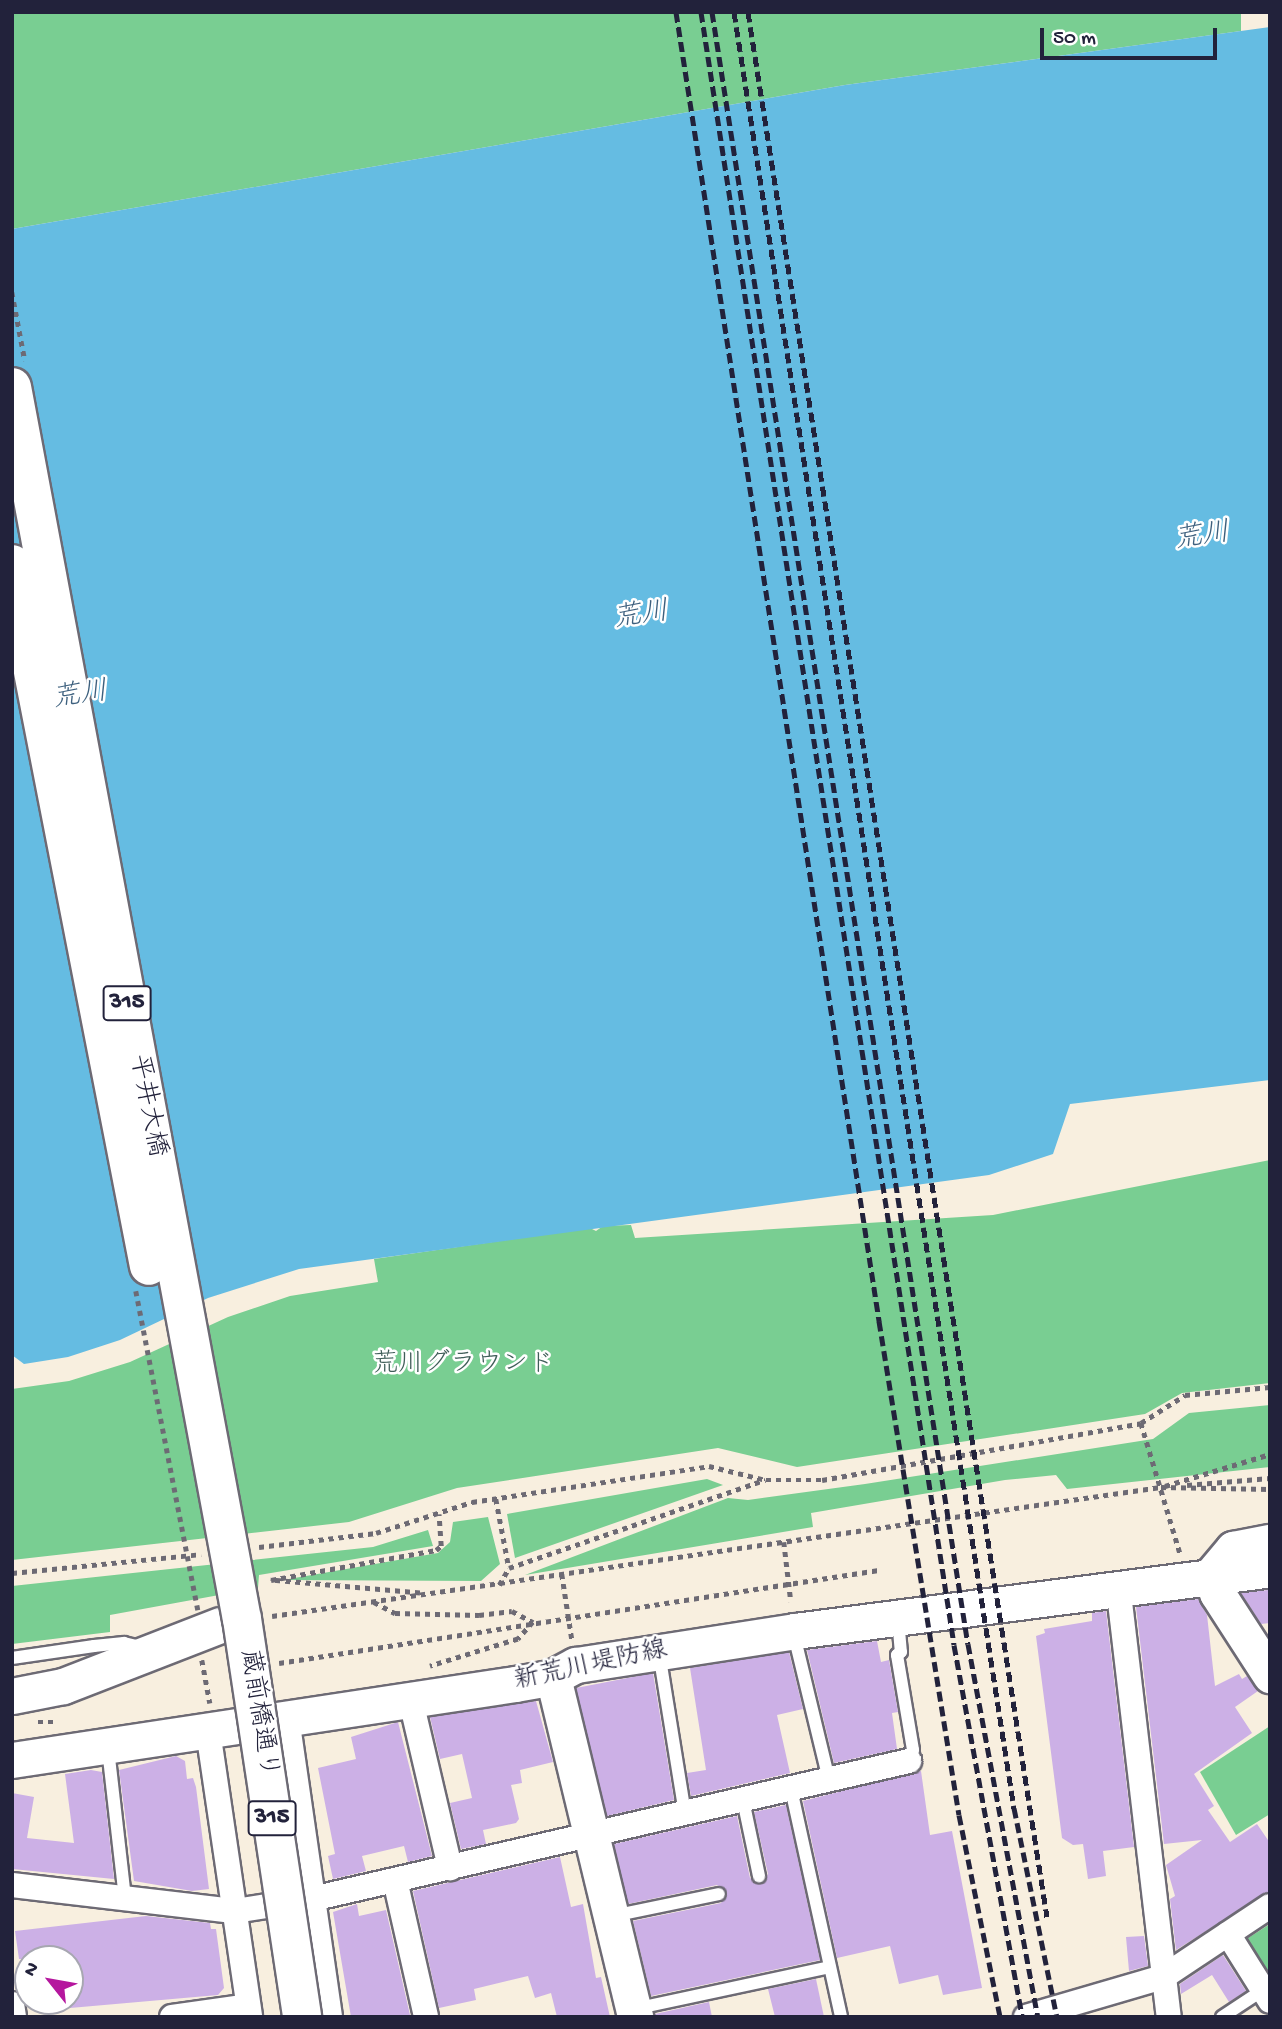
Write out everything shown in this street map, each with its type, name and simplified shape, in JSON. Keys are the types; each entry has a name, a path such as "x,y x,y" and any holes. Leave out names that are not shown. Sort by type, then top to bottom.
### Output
{"main road":[{"name":"平井大橋","path":"12,387 220,1630"},
{"name":"平井大橋","path":"12,564 220,1630"},
{"path":"1270,1542 1233,1549 1199,1575 1217,1593 1270,1675"},
{"name":"新荒川堤防線","path":"12,1759 108,1746 210,1722 287,1718 418,1682 553,1677 576,1665 794,1631 1199,1575 1270,1569"},
{"path":"19,1709 63,1686 151,1650 220,1630"},
{"name":"蔵前橋通り","path":"220,1630 258,2013"},
{"name":"蔵前橋通り","path":"220,1630 302,2017"},
{"path":"553,1677 613,1916 634,2013"}],"street":[{"path":"1118,1586 1169,2017"},
{"path":"418,1682 450,1868"},
{"path":"287,1718 330,2017"},
{"path":"172,2017 258,2013 234,1911 210,1722"},
{"path":"12,1885 234,1911 312,1899 909,1761"},
{"path":"395,1880 426,2017"},
{"path":"1026,2017 1163,1977 1270,1906"},
{"path":"1228,1934 1266,1996"},
{"path":"12,2004 14,2017"}],"lane":[{"path":"897,1617 901,1652 897,1655 913,1750 909,1761"},
{"path":"794,1631 793,1644 829,1780"},
{"path":"12,1658 124,1643 151,1650"},
{"path":"659,1652 685,1813"},
{"path":"108,1746 125,1898"},
{"path":"791,1789 841,2017"},
{"path":"743,1800 760,1876"},
{"path":"613,1916 719,1894"},
{"path":"634,2013 830,1967"},
{"path":"1222,2017 1266,1996"}],"path":[{"path":"251,1548 376,1533 496,1499 709,1466 766,1479 822,1480 1141,1423 1185,1395 1270,1387"},
{"path":"1141,1423 1161,1488 1199,1575"},
{"path":"1161,1488 1270,1454"},
{"path":"210,1722 220,1630 374,1602 562,1574 1161,1488 1270,1478"},
{"path":"499,1585 509,1568 766,1479"},
{"path":"1161,1488 1270,1489"},
{"path":"496,1499 509,1568"},
{"path":"428,1594 271,1580 436,1550 441,1546 439,1514"},
{"path":"784,1542 794,1631"},
{"path":"12,1573 30,1574 210,1553"},
{"path":"275,1664 568,1615 788,1581 879,1570"},
{"path":"562,1574 568,1615"},
{"path":"374,1602 395,1613 479,1615 512,1611 533,1622"},
{"path":"418,1682 518,1639 533,1622"},
{"path":"19,1709 66,1722"}],"green space":[{"path":"12,12 1241,12 1241,31 845,85 12,229"},
{"name":"荒川グラウンド","path":"1270,1160 1270,1383 1182,1393 1145,1414 797,1467 718,1448 457,1488 349,1522 12,1560 12,1389 69,1381 130,1362 228,1317 290,1296 378,1282 374,1259 590,1228 596,1231 603,1226 631,1225 635,1238 993,1215"},
{"path":"1270,1405 1270,1467 1067,1489 1056,1475 1005,1480 811,1513 813,1527 525,1575 728,1498 748,1500 865,1484 1153,1439 1189,1413"},
{"path":"707,1479 723,1485 515,1558 507,1514"},
{"path":"488,1517 500,1564 481,1581 283,1580 438,1553 450,1542 453,1522"},
{"path":"428,1530 433,1546 259,1575 258,1588 110,1615 110,1632 12,1644 12,1586 373,1547"},
{"path":"1270,1726 1270,1814 1236,1835 1200,1772"},
{"path":"1270,1924 1270,1980 1245,1940"}],"water":[{"name":"荒川","path":"1270,27 1270,1080 1070,1104 1053,1154 989,1175 299,1269 208,1298 120,1340 68,1357 24,1364 12,1355 12,229 845,85"}],"building":[{"path":"1268,1590 1270,1623 1261,1624 1241,1593"},
{"path":"1198,1599 1207,1615 1215,1686 1239,1674 1242,1679 1247,1676 1258,1691 1235,1707 1252,1733 1194,1774 1214,1806 1208,1810 1230,1842 1257,1824 1270,1843 1270,1891 1176,1950 1170,1899 1175,1896 1166,1865 1202,1840 1164,1844 1136,1607"},
{"path":"1106,1611 1134,1847 1103,1851 1106,1876 1088,1879 1083,1844 1073,1845 1062,1838 1036,1636 1045,1633 1044,1629 1092,1621 1092,1613"},
{"path":"877,1641 881,1662 889,1660 898,1712 892,1713 897,1749 834,1763 807,1650"},
{"path":"789,1652 803,1709 777,1715 790,1773 691,1796 687,1773 706,1770 690,1668"},
{"path":"653,1673 674,1800 607,1816 576,1688"},
{"path":"536,1701 553,1762 520,1770 522,1783 511,1785 519,1819 516,1823 483,1830 486,1844 461,1849 450,1803 472,1798 462,1754 440,1759 430,1717"},
{"path":"398,1722 432,1856 408,1862 404,1846 362,1856 366,1871 333,1879 328,1856 335,1854 318,1768 356,1759 351,1737"},
{"path":"176,1756 185,1761 187,1779 193,1778 196,1787 209,1889 192,1891 134,1881 119,1770"},
{"path":"91,1770 102,1772 114,1879 12,1869 12,1793 34,1797 27,1838 74,1843 65,1774"},
{"path":"921,1771 930,1835 952,1831 982,1988 943,1995 938,1975 899,1984 890,1946 837,1958 803,1801"},
{"path":"786,1805 820,1960 651,1996 633,1921 721,1903 727,1892 717,1885 628,1904 614,1844 737,1816 750,1878 761,1884 768,1874 754,1812"},
{"path":"560,1857 571,1907 583,1904 596,1978 601,1977 610,2017 557,2017 551,1993 535,1998 528,1976 474,1989 476,2000 439,2008 413,1891"},
{"path":"357,1904 359,1916 386,1910 410,2015 351,2017 333,1912"},
{"path":"146,1916 210,1923 211,1929 216,1929 224,1988 218,1995 84,2007 84,1945 17,1945 15,1931"},
{"path":"1144,1936 1148,1966 1129,1971 1126,1937"},
{"path":"1223,1955 1246,1991 1229,2002 1212,1975 1181,1994 1180,1984"},
{"path":"816,1979 824,2017 775,2017 768,1989"},
{"path":"709,2002 712,2017 655,2017 655,2014"}],"railway":[{"path":"676,12 879,1321 959,1815 1000,2017"},
{"path":"701,12 954,1645 1022,2017"},
{"path":"712,12 968,1644 1038,2017"},
{"path":"734,12 1014,1808 1057,2017"},
{"path":"748,12 1047,1917"}]}
